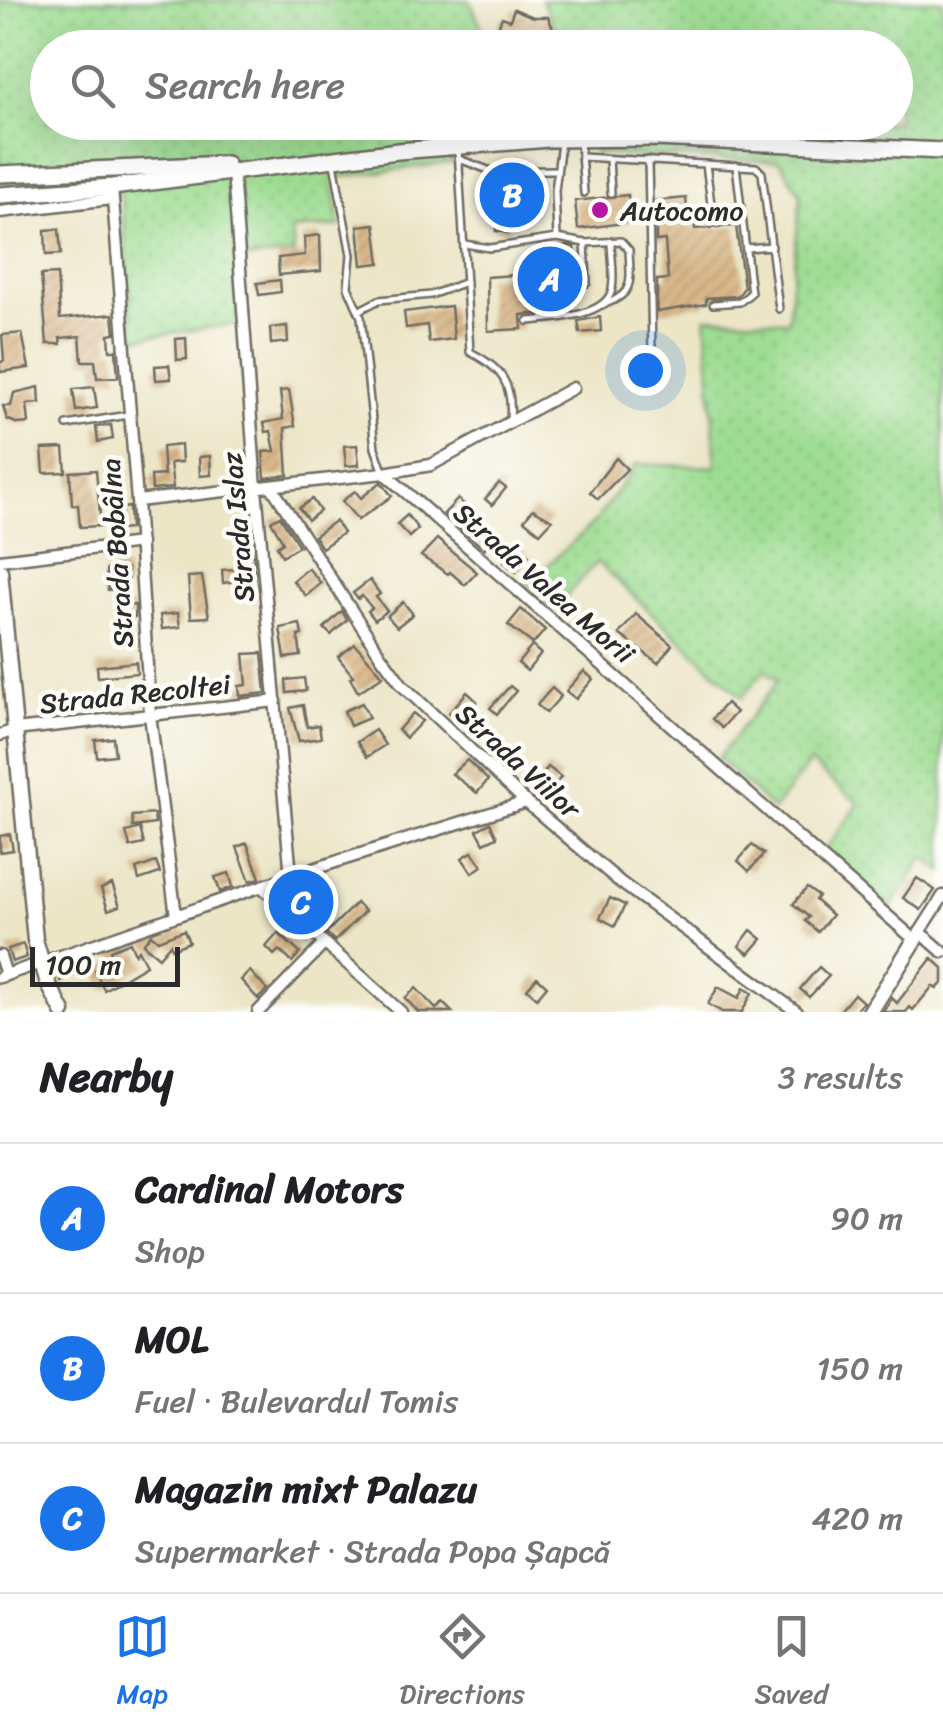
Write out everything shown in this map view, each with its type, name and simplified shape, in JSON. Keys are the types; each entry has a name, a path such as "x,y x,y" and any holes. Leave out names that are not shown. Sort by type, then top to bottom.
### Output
{"main road":[{"path":"0,174 235,164 435,140"},
{"path":"0,195 112,193 234,172 553,140"},
{"path":"696,140 943,152"},
{"path":"895,140 943,142"}],"street":[{"name":"Strada Islaz","path":"234,172 256,488 291,876"},
{"path":"0,212 112,193"},
{"name":"Strada Bobâlna","path":"112,193 150,714 176,916"},
{"path":"137,501 384,473 430,464 573,388"},
{"name":"Strada Valea Morii","path":"384,473 917,936 943,952"},
{"name":"Strada Viilor","path":"271,486 380,656 404,686 526,802 620,882 796,1012"},
{"path":"0,560 140,544"},
{"path":"0,571 8,732 35,940 63,1012"},
{"name":"Strada Recoltei","path":"8,732 276,701"},
{"path":"0,956 3,976 291,876 526,802"},
{"path":"262,886 400,1012"},
{"path":"870,1012 943,896"},
{"path":"258,1012 323,945"}],"lane":[{"path":"557,238 561,140"},
{"path":"580,140 584,193"},
{"path":"458,152 491,170 557,170"},
{"path":"458,152 470,352 504,378 512,396 510,423"},
{"path":"582,158 756,167 762,173 779,310"},
{"path":"610,159 611,193"},
{"path":"334,160 351,255 348,287 359,310 374,448 384,473"},
{"path":"648,160 652,350"},
{"path":"706,164 713,220"},
{"path":"713,304 740,302 750,297 752,286 736,165"},
{"path":"464,244 490,248 557,238 626,244 630,281 623,297 574,316 528,321"},
{"path":"602,304 612,290 610,241"},
{"path":"585,243 586,283"},
{"path":"746,248 772,246"},
{"path":"359,310 379,300 431,296 466,282"},
{"path":"67,425 130,414"}],"green space":[{"path":"0,0 470,0 483,30 30,30 30,140 456,140 455,162 332,178 340,226 292,230 294,254 235,260 238,324 134,338 121,193 0,206"},
{"path":"542,0 943,0 943,872 924,857 891,908 824,851 859,804 810,763 773,810 718,758 778,681 765,670 742,697 597,562 553,610 526,585 595,522 636,464 716,467 706,317 788,321 801,195 780,161 594,154 595,140 913,140 913,30 555,30"}],"building":[{"path":"514,9 533,17 548,17 554,30 497,30 502,17 510,20"},
{"path":"499,178 514,181 513,186 538,190 534,216 513,213 509,233 496,231 498,221 492,220"},
{"path":"628,195 631,222 578,229 575,201"},
{"path":"686,198 688,220 694,219 695,229 736,226 744,288 738,296 706,298 706,304 657,312 657,280 668,279 665,240 656,241 656,201"},
{"path":"375,224 380,263 362,265 358,226"},
{"path":"59,229 61,254 46,255 45,230"},
{"path":"320,235 321,271 279,275 278,258 305,255 304,237"},
{"path":"574,247 576,269 562,270 566,311 521,315 522,329 488,331 487,277 541,273 539,249"},
{"path":"57,274 60,319 113,314 115,333 109,334 110,350 116,350 118,377 97,378 95,361 82,361 80,336 60,338 61,344 47,344 41,275"},
{"path":"280,280 281,292 259,295 257,283"},
{"path":"451,306 454,339 429,342 427,325 406,328 404,312"},
{"path":"600,317 601,331 580,333 578,321"},
{"path":"287,326 288,342 271,344 270,328"},
{"path":"22,333 29,368 0,372 0,362 4,361 2,335"},
{"path":"186,338 187,359 177,360 176,339"},
{"path":"169,365 171,379 156,380 155,366"},
{"path":"39,387 40,403 27,404 29,423 7,419 3,406 11,406 14,393"},
{"path":"94,387 97,408 76,411 73,389"},
{"path":"289,390 295,426 285,428 288,475 265,478 263,452 275,451 271,431 266,432 264,423 283,419 280,391"},
{"path":"111,425 113,439 98,442 96,427"},
{"path":"181,445 182,462 170,463 173,488 152,490 151,476 164,475 162,447"},
{"path":"357,445 359,465 346,466 344,446"},
{"path":"64,448 66,472 44,473 42,449"},
{"path":"210,456 211,475 200,476 199,457"},
{"path":"616,458 627,469 598,499 590,492"},
{"path":"96,470 101,526 80,527 78,505 72,505 70,472"},
{"path":"381,482 392,496 358,520 342,501 355,491 361,498"},
{"path":"499,483 506,488 492,505 485,499"},
{"path":"312,499 320,511 308,520 299,508"},
{"path":"458,499 477,516 467,526 489,543 484,549 444,514"},
{"path":"129,507 130,529 118,530 116,509"},
{"path":"533,509 552,520 540,533 524,520"},
{"path":"407,515 418,529 409,537 397,524"},
{"path":"280,516 299,546 282,556 277,546 283,542 271,521"},
{"path":"335,521 343,533 322,548 314,536"},
{"path":"437,539 477,572 465,585 421,556"},
{"path":"517,546 529,555 516,572 504,562"},
{"path":"253,551 255,578 223,583 222,570 237,569 236,553"},
{"path":"127,568 128,588 108,590 106,570"},
{"path":"308,568 321,583 306,596 293,581"},
{"path":"202,576 209,617 191,618 188,577"},
{"path":"370,580 387,611 375,620 368,611 372,608 362,596 358,599 353,593"},
{"path":"403,602 413,614 397,627 387,616"},
{"path":"135,605 135,617 117,618 116,607"},
{"path":"521,609 545,630 533,644 508,625"},
{"path":"342,611 347,620 331,635 324,628"},
{"path":"178,613 180,627 162,629 160,615"},
{"path":"636,614 672,645 658,663 619,634"},
{"path":"300,624 301,656 285,658 280,628"},
{"path":"355,644 383,676 358,692 350,678 353,676 338,657"},
{"path":"532,646 541,654 527,671 518,663"},
{"path":"262,653 266,693 240,696 239,686 247,685 244,654"},
{"path":"136,662 137,673 98,677 97,666"},
{"path":"584,671 593,679 576,699 566,691"},
{"path":"304,678 306,691 287,693 286,680"},
{"path":"510,686 516,691 497,714 490,708"},
{"path":"552,688 561,696 546,713 537,705"},
{"path":"467,692 477,701 459,722 449,713"},
{"path":"73,696 74,710 59,712 58,698"},
{"path":"362,703 369,718 350,726 344,711"},
{"path":"726,703 736,712 722,728 712,719"},
{"path":"303,705 307,727 319,725 321,738 299,741 290,708"},
{"path":"413,713 422,721 406,738 398,730"},
{"path":"375,730 385,745 367,757 357,742"},
{"path":"113,738 115,755 97,757 95,740"},
{"path":"467,760 488,780 477,793 452,774"},
{"path":"548,767 561,777 550,791 538,781"},
{"path":"154,814 155,824 133,827 132,816"},
{"path":"490,823 497,837 484,843 477,830"},
{"path":"140,828 144,844 130,847 126,832"},
{"path":"10,834 13,850 0,852 0,836"},
{"path":"247,843 260,878 250,881 237,847"},
{"path":"752,845 764,854 749,871 738,861"},
{"path":"472,852 482,866 472,873 462,858"},
{"path":"156,862 160,873 139,880 136,869"},
{"path":"229,873 233,887 220,892 215,877"},
{"path":"917,878 935,890 921,910 903,898"},
{"path":"112,884 120,906 108,910 101,889"},
{"path":"807,888 832,915 818,932 805,921 809,917 793,904"},
{"path":"610,898 625,905 615,926 600,918"},
{"path":"356,903 365,911 335,941 326,933"},
{"path":"184,930 189,942 172,949 170,944 159,957 143,944 151,934 158,940"},
{"path":"751,930 762,939 749,954 739,946"},
{"path":"278,933 300,953 292,962 279,950 274,955 266,947"},
{"path":"130,942 146,965 104,990 95,970 115,961 110,950"},
{"path":"23,944 27,957 12,962 8,949"},
{"path":"81,958 86,970 61,981 56,969"},
{"path":"932,958 943,968 943,982 937,989 933,986 913,1010 910,1007 906,1012 883,1012 892,998 897,1003"},
{"path":"819,967 829,976 809,997 800,989"},
{"path":"250,971 267,990 258,999 241,980"},
{"path":"537,977 547,986 537,998 527,989"},
{"path":"718,987 739,998 744,988 752,993 742,1012 722,1012 708,1004"},
{"path":"416,988 436,1009 443,1003 452,1012 418,1012 405,998"},
{"path":"854,994 863,1002 854,1012 839,1012"}],"place":[{"name":"MOL","path":"512,195"},
{"name":"Autocomo","path":"600,210"},
{"name":"Cardinal Motors","path":"550,279"},
{"name":"Magazin mixt Palazu","path":"301,902"}]}
